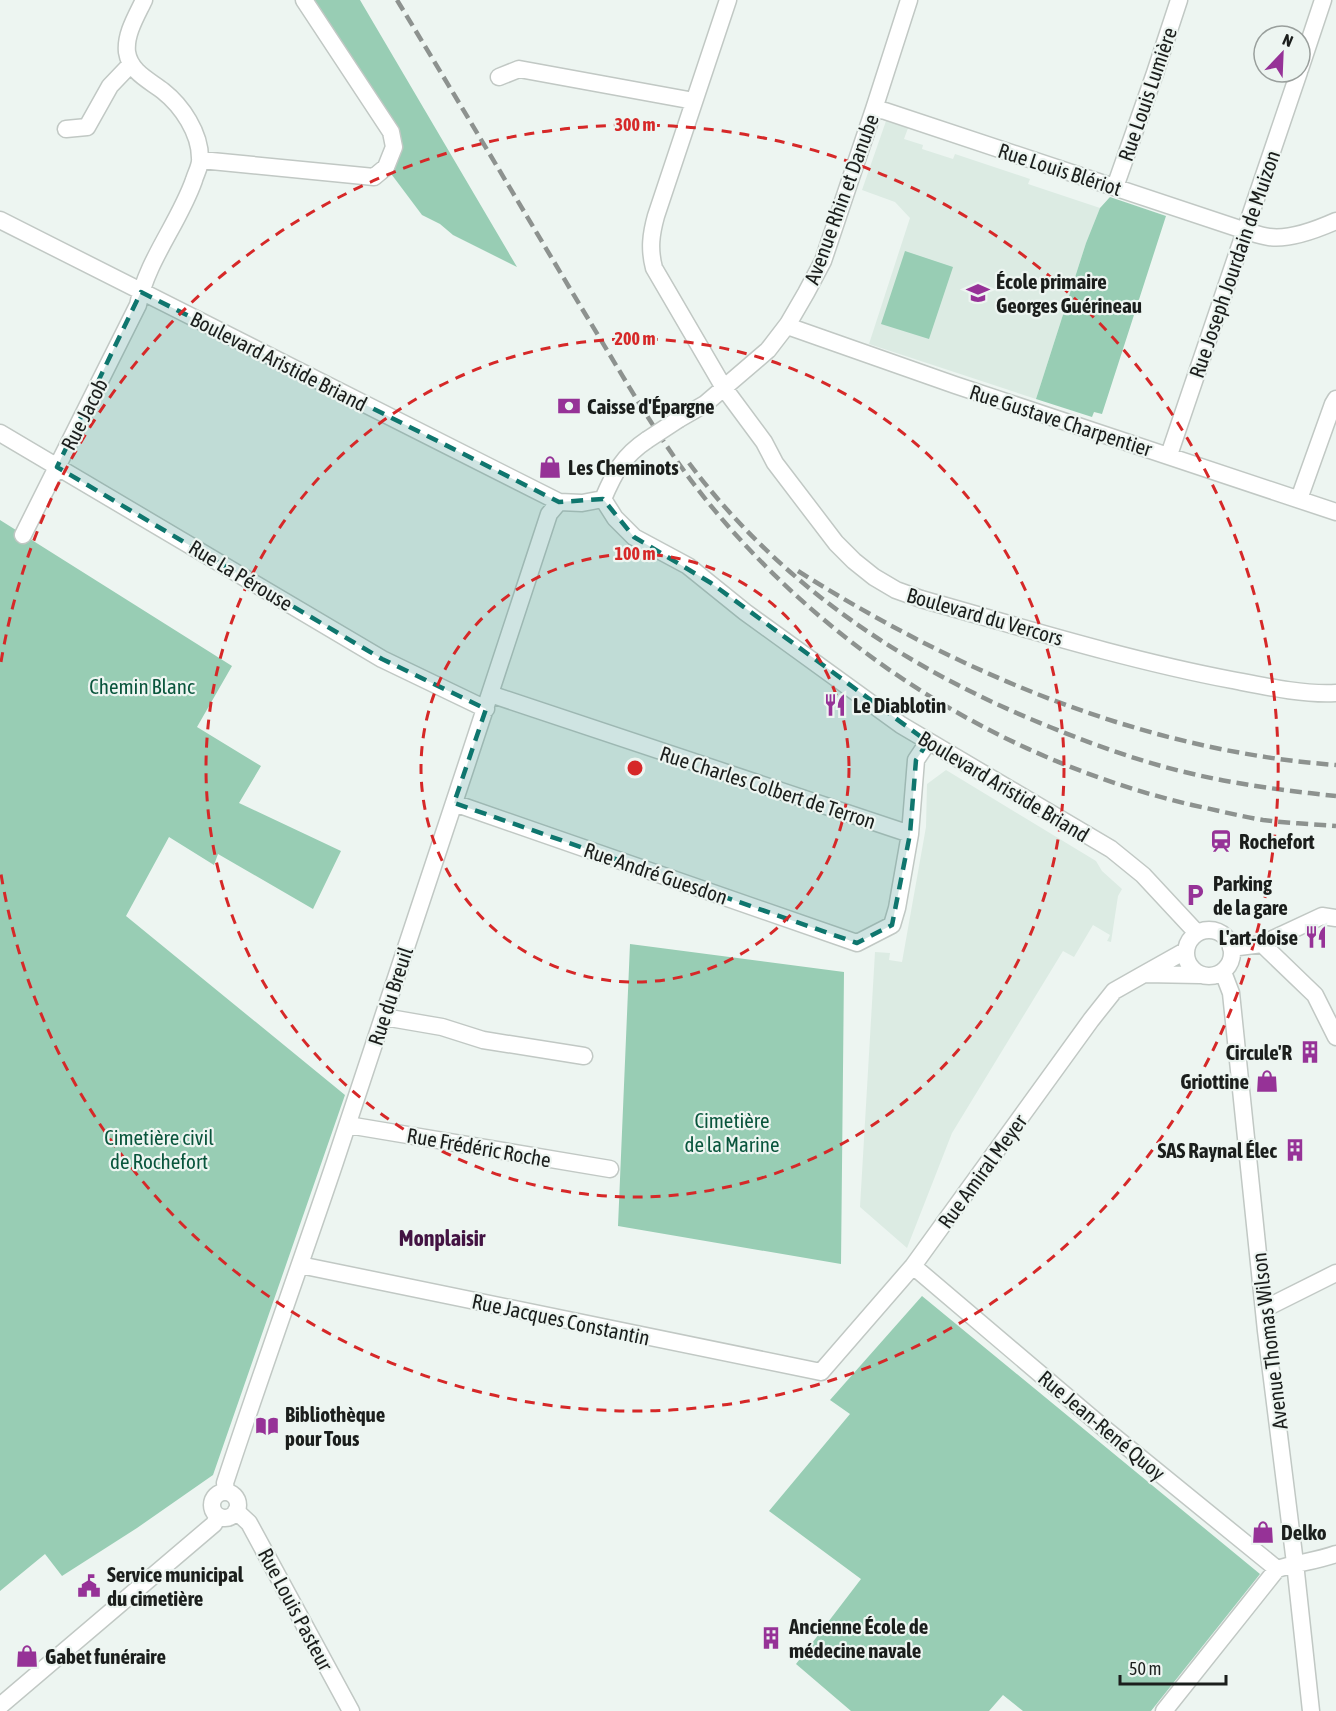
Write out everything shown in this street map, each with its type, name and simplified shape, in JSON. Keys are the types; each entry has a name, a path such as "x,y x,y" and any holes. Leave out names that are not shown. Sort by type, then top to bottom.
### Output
{"street":[{"path":"144,0 129,33 127,51 131,64 142,77 165,93 184,114 197,139 201,160 374,177 386,166 394,147 391,132 304,0"},
{"name":"Boulevard du Vercors","path":"728,0 656,216 651,235 650,254 654,267 724,388 764,442 776,464 836,543 874,577 896,590 921,599 1169,667 1322,694 1336,693"},
{"name":"Avenue Rhin et Danube","path":"603,499 623,461 635,448 705,404 768,350 788,324 823,261 909,0"},
{"name":"Rue Louis Lumière","path":"1115,187 1179,0"},
{"name":"Rue Joseph Jourdain de Muizon","path":"1312,40 1327,3"},
{"path":"66,129 87,126 110,86 131,64"},
{"path":"499,77 519,69 694,101"},
{"name":"Rue Joseph Jourdain de Muizon","path":"1169,455 1295,84"},
{"name":"Rue Louis Blériot","path":"874,109 1271,238 1296,235 1336,221"},
{"name":"Rue Jacob","path":"23,535 138,305 149,271 187,199 201,160"},
{"name":"Boulevard Aristide Briand","path":"0,220 559,502"},
{"name":"Rue Gustave Charpentier","path":"788,324 793,328 955,385 1336,512"},
{"path":"1299,499 1336,399"},
{"name":"Rue La Pérouse","path":"0,434 382,659 488,701"},
{"path":"559,502 582,503 603,499"},
{"name":"Boulevard Aristide Briand","path":"603,499 615,518 634,537 688,566 745,612 891,718 1111,849 1143,875 1197,933"},
{"name":"Rue du Breuil","path":"226,1491 225,1483 247,1416 348,1125 549,514 559,502"},
{"name":"Rue Charles Colbert de Terron","path":"488,701 910,834"},
{"path":"910,834 916,760 928,742"},
{"name":"Rue André Guesdon","path":"454,803 857,943 892,925 910,834"},
{"path":"1231,948 1262,944 1322,916 1336,918"},
{"path":"1144,974 1216,976 1231,961 1231,948 1228,941 1216,931 1197,933 1185,951 1189,965 1200,975"},
{"path":"1262,944 1315,995 1336,1037"},
{"name":"Rue Amiral Meyer","path":"821,1372 913,1266 1114,991 1185,951"},
{"name":"Avenue Thomas Wilson","path":"1222,972 1231,993 1264,1309 1311,1711"},
{"path":"384,1017 442,1027 483,1040 584,1056"},
{"name":"Rue Frédéric Roche","path":"348,1125 610,1169"},
{"name":"Rue Jacques Constantin","path":"300,1265 821,1372"},
{"name":"Rue Jean-René Quoy","path":"913,1266 1105,1429 1277,1569"},
{"path":"1264,1309 1336,1273"},
{"path":"226,1491 235,1496 238,1506 236,1511 228,1518 218,1516 212,1508 213,1498 226,1491"},
{"name":"Rue Louis Pasteur","path":"236,1511 249,1523 351,1711"},
{"path":"0,1706 214,1524 218,1516"},
{"path":"1164,1711 1277,1569 1336,1554"}],"highlighted area":[{"path":"141,292 559,502 603,499 634,537 711,583 928,742 916,760 910,834 892,925 857,943 454,803 486,709 382,659 57,467"}],"shaded area":[{"name":"École primaire Georges Guérineau","path":"886,121 908,128 904,139 923,145 922,149 953,159 955,154 1030,179 1028,184 1100,208 1086,243 1036,399 869,344 910,218 895,202 862,190"},
{"path":"946,770 1096,861 1102,871 1122,889 1118,896 1111,942 1107,941 1110,935 1093,925 1074,957 1063,951 952,1133 907,1248 860,1207 875,952 890,953 889,960 902,962 926,827 927,784"}],"green space":[{"path":"304,0 360,0 517,267 453,235 440,224 422,215 386,167 394,147"},
{"path":"1110,197 1166,216 1102,414 1094,412 1092,417 1036,399 1086,243 1100,208"},
{"path":"905,251 953,267 929,339 881,324"},
{"name":"Cimetière civil de Rochefort","path":"0,520 232,666 197,727 261,766 239,803 341,851 313,909 218,854 214,865 169,837 126,916 345,1095 213,1475 137,1528 62,1576 45,1554 0,1591"},
{"name":"Cimetière de la Marine","path":"630,944 844,972 841,1264 618,1226"},
{"path":"922,1296 1260,1574 1151,1711 1023,1711 1003,1695 989,1711 851,1711 796,1664 861,1579 769,1511 850,1414 830,1400"}],"railway":[{"path":"397,0 675,459 711,506 759,560 812,609 868,654 928,695 990,730 1055,761 1123,786 1192,805 1263,820 1336,826"},
{"path":"689,463 725,508 765,549 807,586 851,620 898,651 947,679 1050,727 1175,770 1282,790 1336,796"},
{"path":"798,571 859,608 923,642 988,674 1055,701 1124,724 1194,743 1264,757 1336,765"}],"place":[{"name":"École primaire Georges Guérineau","path":"978,293"},
{"name":"Caisse d'Épargne","path":"569,406"},
{"name":"Les Cheminots","path":"550,467"},
{"name":"Le Diablotin","path":"835,705"},
{"name":"Rochefort","path":"1221,841"},
{"name":"Parking de la gare","path":"1195,895"},
{"name":"L'art-doise","path":"1316,937"},
{"name":"Circule'R","path":"1310,1052"},
{"name":"Griottine","path":"1267,1081"},
{"name":"SAS Raynal Élec","path":"1295,1150"},
{"name":"Bibliothèque pour Tous","path":"267,1426"},
{"name":"Delko","path":"1263,1532"},
{"name":"Service municipal du cimetière","path":"89,1586"},
{"name":"Ancienne École de médecine navale","path":"771,1638"},
{"name":"Gabet funéraire","path":"27,1656"}],"district":[{"name":"Monplaisir","path":"442,1238"}],"park label":[{"name":"Chemin Blanc","path":"142,686"}]}
